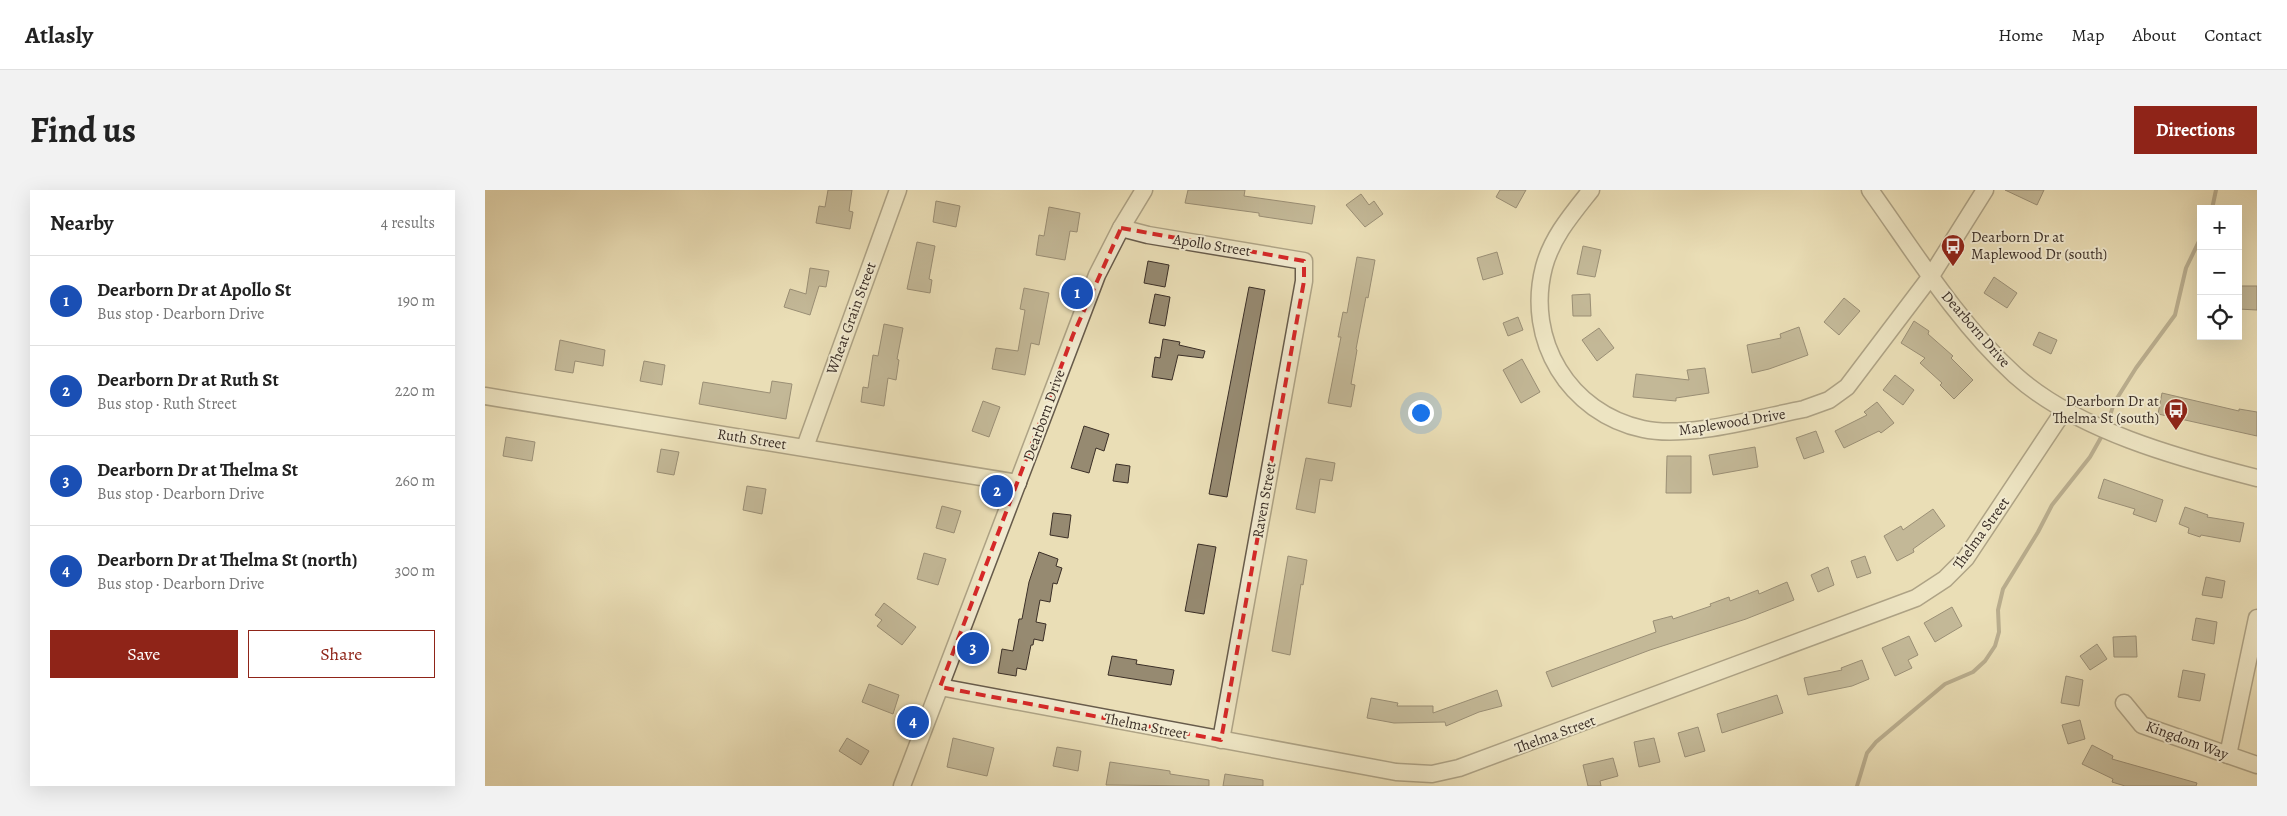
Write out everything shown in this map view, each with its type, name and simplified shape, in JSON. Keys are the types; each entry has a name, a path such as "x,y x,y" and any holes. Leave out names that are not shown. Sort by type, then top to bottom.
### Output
{"street":[{"name":"Wheat Grain Street","path":"805,447 898,190"},
{"name":"Dearborn Drive","path":"902,786 1094,283 1121,228 1144,190"},
{"name":"Maplewood Drive","path":"1591,190 1557,236 1545,266 1539,298 1543,336 1556,364 1581,397 1610,417 1643,429 1675,432 1708,428 1804,409 1829,400 1839,394 1852,381 1931,276 1985,190"},
{"name":"Dearborn Drive","path":"1869,190 1931,276 1995,355 2037,392 2090,423 2129,439 2214,467 2257,478"},
{"name":"Apollo Street","path":"1121,228 1148,236 1304,261"},
{"name":"Raven Street","path":"1221,740 1304,281 1304,261"},
{"name":"Ruth Street","path":"485,396 1018,483"},
{"name":"Thelma Street","path":"940,687 1396,772 1432,774 1459,768 1901,605 1945,579 1966,558 2065,409"},
{"path":"2228,755 2257,618"},
{"name":"Kingdom Way","path":"2124,703 2142,725 2257,765"}],"highlighted area":[{"path":"1121,228 1304,261 1304,281 1221,740 940,687 1073,335"}],"building":[{"path":"828,190 852,190 849,211 853,212 850,229 816,223 819,206 825,207"},
{"path":"1188,190 1245,190 1244,196 1315,206 1312,224 1259,216 1259,213 1185,203"},
{"path":"1500,190 1526,190 1516,208 1496,197"},
{"path":"2005,190 2044,190 2037,205"},
{"path":"1361,194 1369,205 1374,201 1383,214 1365,227 1346,205"},
{"path":"936,201 960,206 956,227 933,222"},
{"path":"1049,207 1080,213 1077,232 1070,231 1065,260 1036,255 1039,235 1044,236"},
{"path":"917,242 935,246 929,279 932,280 930,293 907,289"},
{"path":"1583,246 1601,250 1595,277 1577,274"},
{"path":"1497,252 1503,274 1483,280 1477,258"},
{"path":"1357,257 1375,260 1356,349 1351,384 1355,385 1351,407 1328,403 1341,337 1338,337 1343,312 1347,313"},
{"path":"1148,261 1169,265 1165,287 1144,283"},
{"path":"810,268 829,271 826,287 819,286 810,315 784,307 790,289 806,294"},
{"path":"1994,277 2017,293 2007,308 1984,293"},
{"path":"2242,286 2257,286 2257,310 2242,309"},
{"path":"1249,287 1265,290 1227,497 1209,494"},
{"path":"1024,288 1049,293 1039,345 1031,343 1025,375 992,369 996,348 1018,351 1025,310 1020,309"},
{"path":"1155,294 1170,297 1165,326 1149,323"},
{"path":"1590,294 1591,316 1573,316 1572,295"},
{"path":"1844,298 1860,311 1839,335 1824,322"},
{"path":"1518,317 1523,330 1508,336 1503,323"},
{"path":"1914,321 1929,331 1928,334 1953,356 1951,358 1973,380 1954,399 1940,385 1942,383 1920,363 1925,358 1901,343"},
{"path":"884,324 903,328 897,359 899,360 896,380 888,378 884,406 861,402 863,387 868,388 873,355 878,356"},
{"path":"1799,327 1808,355 1752,373 1747,345 1781,338 1780,334"},
{"path":"1599,328 1614,348 1597,361 1582,340"},
{"path":"2039,332 2057,340 2051,354 2033,345"},
{"path":"1163,339 1180,342 1179,345 1205,351 1203,358 1178,355 1172,380 1152,377 1155,357 1160,358"},
{"path":"560,340 605,350 603,366 575,361 573,373 555,370"},
{"path":"1522,359 1540,392 1521,403 1503,370"},
{"path":"644,361 665,365 662,385 640,381"},
{"path":"1705,368 1709,393 1676,398 1676,401 1633,397 1636,374 1689,380 1687,370"},
{"path":"1895,375 1914,390 1903,405 1883,390"},
{"path":"772,381 792,384 786,419 699,404 703,382 770,393"},
{"path":"2162,393 2239,411 2239,409 2257,412 2257,436 2158,414"},
{"path":"983,401 1000,407 989,437 972,431"},
{"path":"1877,402 1894,423 1881,433 1879,431 1844,448 1835,431 1867,415 1864,412"},
{"path":"1084,426 1109,434 1104,451 1096,448 1089,473 1071,468"},
{"path":"1816,431 1824,452 1804,459 1796,438"},
{"path":"506,437 535,442 532,461 503,456"},
{"path":"1755,447 1758,467 1713,475 1709,455"},
{"path":"661,449 679,452 674,475 657,472"},
{"path":"1667,456 1691,456 1691,493 1666,493"},
{"path":"1306,458 1335,463 1332,481 1320,479 1315,513 1296,509"},
{"path":"1116,464 1130,466 1128,483 1113,481"},
{"path":"2104,479 2163,500 2156,522 2133,514 2135,509 2098,498"},
{"path":"747,486 766,489 762,514 743,510"},
{"path":"942,506 961,511 954,533 936,528"},
{"path":"2185,507 2208,515 2207,517 2244,523 2240,542 2201,535 2200,537 2188,533 2189,528 2179,524"},
{"path":"1933,509 1945,526 1913,549 1914,552 1897,561 1884,536 1901,526 1903,530"},
{"path":"1053,513 1071,515 1068,538 1050,535"},
{"path":"1198,544 1216,547 1204,614 1185,611"},
{"path":"1039,552 1058,559 1056,566 1062,568 1057,584 1053,583 1050,602 1040,600 1036,622 1046,624 1043,641 1034,639 1026,670 1017,668 1016,676 998,673 1002,649 1013,651 1019,619 1022,619 1029,582"},
{"path":"924,553 946,559 938,585 917,579"},
{"path":"1288,556 1307,560 1303,585 1301,584 1290,655 1272,651"},
{"path":"1865,556 1871,573 1857,578 1851,561"},
{"path":"1828,567 1834,585 1818,592 1811,575"},
{"path":"2206,577 2225,581 2222,598 2202,595"},
{"path":"1787,582 1794,600 1746,619 1650,650 1552,687 1546,672 1656,632 1653,621 1672,616 1673,619 1711,606 1710,604 1729,597 1730,601 1758,590 1759,594"},
{"path":"884,603 916,627 902,645 877,626 882,620 875,615"},
{"path":"1952,607 1962,626 1935,642 1924,623"},
{"path":"2196,618 2217,622 2214,644 2192,640"},
{"path":"1909,636 1918,655 1908,660 1912,668 1895,676 1882,648"},
{"path":"2136,636 2137,657 2114,657 2113,637"},
{"path":"2097,644 2107,659 2090,670 2080,656"},
{"path":"1112,656 1137,660 1136,664 1174,670 1171,685 1108,675"},
{"path":"1862,660 1869,679 1852,686 1808,695 1804,678 1842,670 1841,668"},
{"path":"2183,670 2205,674 2200,701 2178,697"},
{"path":"2066,676 2083,680 2079,706 2061,703"},
{"path":"869,684 899,695 893,714 862,702"},
{"path":"1497,690 1502,706 1479,712 1446,726 1445,722 1394,723 1367,718 1371,698 1398,703 1397,706 1433,706 1433,713"},
{"path":"1777,695 1783,713 1722,733 1717,714"},
{"path":"2080,720 2085,739 2068,744 2062,725"},
{"path":"1698,727 1705,751 1685,757 1678,733"},
{"path":"847,738 869,751 861,765 839,751"},
{"path":"953,738 994,748 987,776 947,767"},
{"path":"1654,738 1660,762 1639,767 1634,742"},
{"path":"2092,745 2113,756 2112,759 2197,783 2196,786 2125,786 2112,782 2113,779 2082,764"},
{"path":"1057,747 1081,751 1078,771 1053,766"},
{"path":"1613,758 1618,776 1600,781 1601,786 1588,786 1583,765"},
{"path":"1110,762 1170,771 1170,774 1209,780 1209,786 1106,785"},
{"path":"1225,774 1263,780 1263,786 1223,786"}],"waterway":[{"path":"2213,205 2216,190"},
{"path":"2107,425 2114,403 2136,368 2175,315 2186,268 2197,245"},
{"path":"1857,786 1867,753 1876,742 1945,684 1973,672 1985,661 1995,646 1999,632 1998,610 2003,589 2038,532 2052,505 2090,457 2103,434"}],"place":[{"name":"Dearborn Dr at Maplewood Dr (south)","path":"1953,267"},
{"name":"Dearborn Dr at Apollo St","path":"1077,293"},
{"name":"Dearborn Dr at Thelma St (south)","path":"2176,431"},
{"name":"Dearborn Dr at Ruth St","path":"997,491"},
{"name":"Dearborn Dr at Thelma St","path":"973,648"},
{"name":"Dearborn Dr at Thelma St (north)","path":"913,722"}]}
